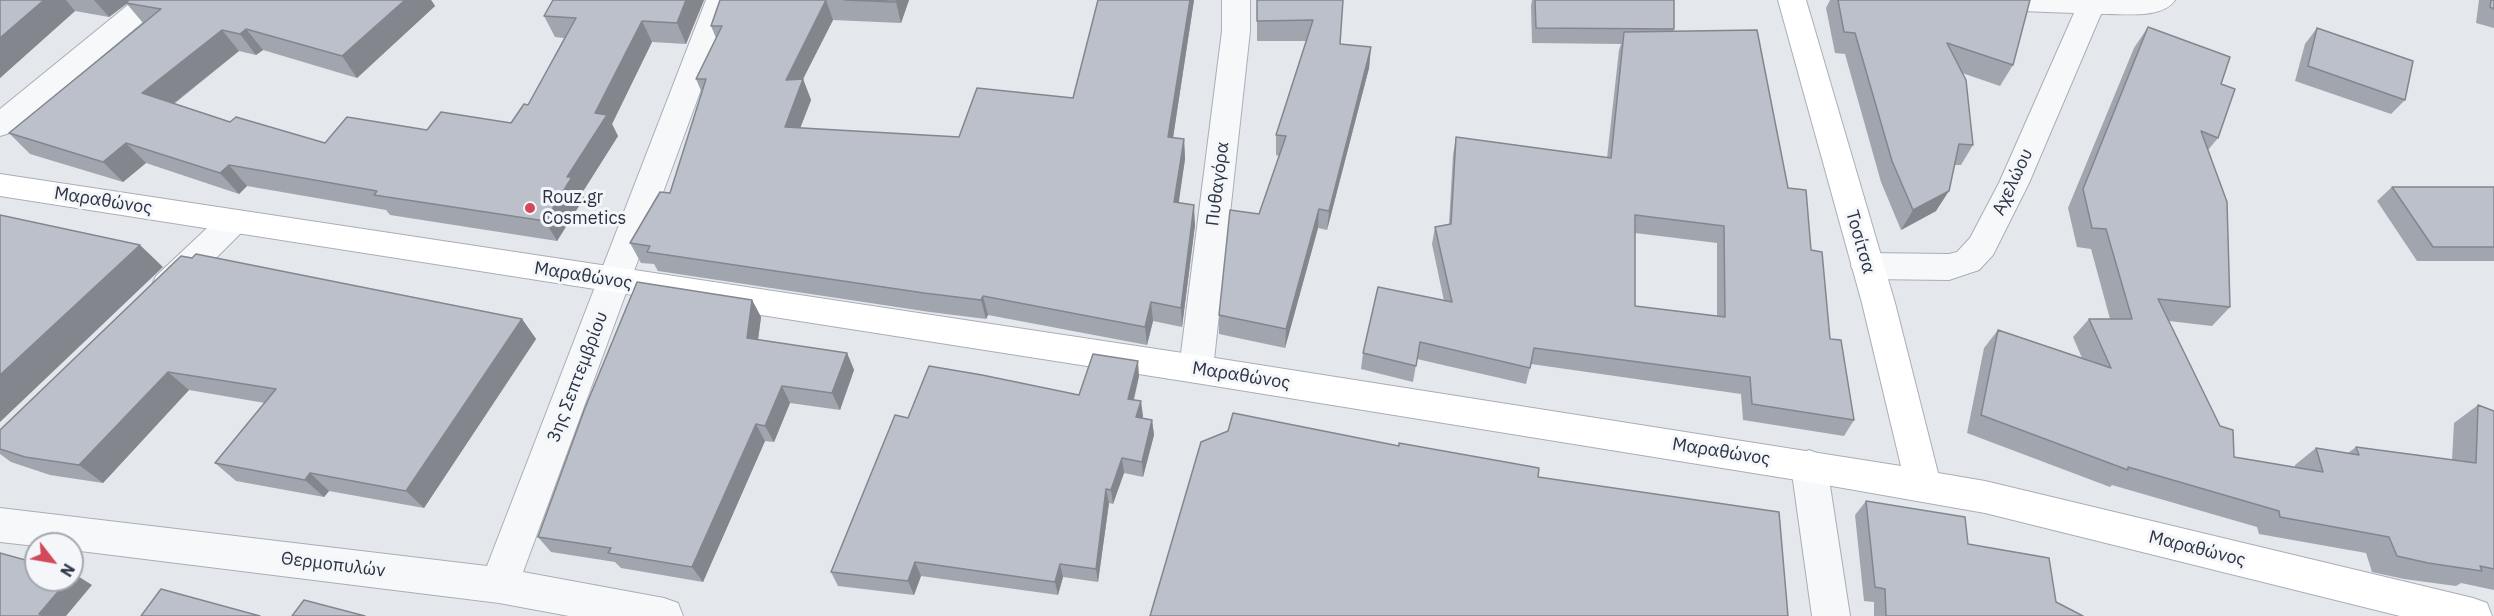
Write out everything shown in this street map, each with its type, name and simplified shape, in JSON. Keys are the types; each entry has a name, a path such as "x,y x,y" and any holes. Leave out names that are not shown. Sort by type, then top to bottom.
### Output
{"street":[{"path":"0,125 152,0"},
{"name":"3ης Σεπτεμβρίου","path":"499,585 720,0"},
{"name":"Πυθαγόρα","path":"1196,369 1236,31 1236,0"},
{"name":"Τοσίτσα","path":"1792,0 1867,266 1913,437 1923,486"},
{"path":"1968,0 2091,5 2156,3 2161,0"},
{"name":"Αχελώου","path":"1867,266 1949,267 1968,261 1982,246 2014,183 2091,5"},
{"name":"Μαραθώνος","path":"0,185 1809,466 1985,497 2473,616"},
{"path":"144,308 233,222"},
{"path":"1809,466 1831,616"},
{"name":"Θερμοπυλών","path":"0,525 499,585 664,616"}],"building":[{"path":"0,0 44,0 0,38"},
{"path":"129,0 405,0 342,56 246,29 240,34 222,30 142,93 230,122 236,117 325,143 347,117 427,130 441,112 511,123 524,104 528,105 576,18 544,16 553,0 686,0 677,23 642,21 595,113 607,115 567,177 572,177 545,221 374,195 377,191 229,165 220,173 126,143 103,162 9,133 161,9 126,3"},
{"path":"720,0 826,0 786,80 803,79 785,127 959,137 977,88 1073,98 1098,0 1190,0 1168,137 1184,139 1174,202 1194,205 1181,308 1151,302 1145,327 983,296 981,300 924,293 647,252 650,246 630,243 660,192 670,193 706,79 696,79 722,26 711,26"},
{"path":"844,0 897,0 896,2"},
{"path":"1257,0 1343,0 1340,44 1371,47 1329,211 1319,209 1286,329 1219,315 1230,210 1259,214 1286,136 1276,135 1313,20 1257,21"},
{"path":"1535,0 1674,0 1674,29 1536,28"},
{"path":"1838,0 2030,0 2013,65 1947,43 1966,80 1973,145 1959,144 1949,191 1913,210 1892,161 1855,33 1844,32"},
{"path":"2491,0 2494,0 2494,9 2490,7"},
{"path":"2148,27 2230,57 2221,84 2235,89 2218,138 2201,131 2227,202 2230,307 2158,299 2220,426 2233,430 2234,457 2323,472 2316,448 2359,455 2356,447 2476,463 2478,405 2494,411 2494,569 2480,566 2482,571 2397,556 2389,537 2280,517 2279,511 2128,467 2128,470 1981,415 1998,330 2111,368 2089,319 2132,319 2106,229 2092,228 2083,189"},
{"path":"2317,28 2413,61 2405,100 2308,66"},
{"path":"1757,30 1788,188 1806,190 1811,250 1822,252 1830,339 1841,340 1854,420 1752,404 1750,377 1534,348 1530,368 1420,342 1416,366 1363,353 1378,287 1452,302 1435,227 1451,224 1456,137 1611,158 1624,32","holes":["1635,215 1724,226 1725,317 1635,306"]},
{"path":"2392,187 2494,187 2494,247 2433,247"},
{"path":"0,215 140,245 0,375"},
{"path":"196,254 522,319 406,491 310,473 305,480 215,463 276,389 168,372 79,465 25,457 0,449 0,430 181,256 192,258"},
{"path":"637,282 752,300 747,338 847,353 832,393 782,386 765,426 756,424 692,567 608,553 611,548 538,537 585,408"},
{"path":"1093,354 1138,361 1128,399 1141,401 1136,417 1152,420 1142,462 1122,458 1111,490 1106,489 1096,569 1060,564 1055,582 915,562 908,581 831,572 895,415 908,418 929,366 1079,395"},
{"path":"1233,413 1399,446 1399,443 1539,468 1538,477 1779,512 1788,616 1150,616 1201,442 1228,431"},
{"path":"1866,501 1965,517 1968,544 2049,558 2056,602 2083,616 1886,616 1885,589 1875,587"},
{"path":"0,553 24,560 24,592 58,592 39,614 48,616 0,616"},
{"path":"161,589 260,616 141,616"},
{"path":"304,600 365,616 292,616"}],"place":[{"name":"Rouz.gr Cosmetics","path":"530,208"}]}
